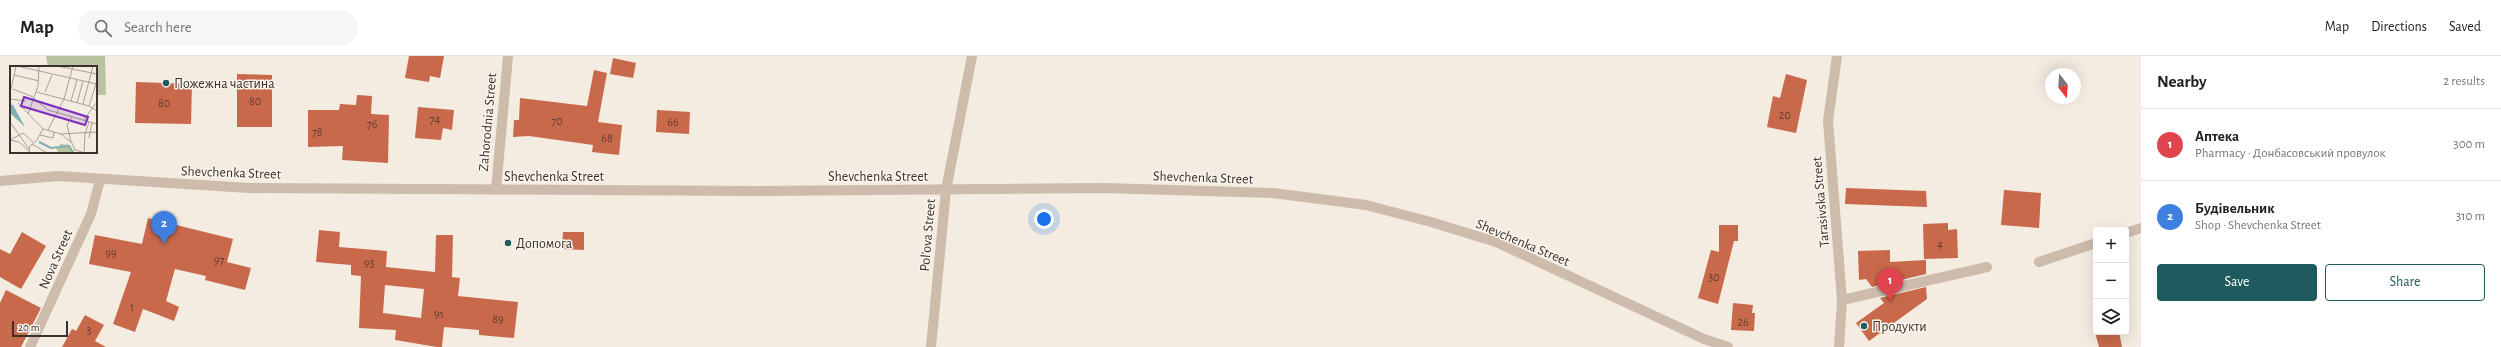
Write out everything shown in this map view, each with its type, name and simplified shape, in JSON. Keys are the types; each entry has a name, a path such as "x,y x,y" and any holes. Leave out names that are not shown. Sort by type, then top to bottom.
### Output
{"street":[{"name":"Zahorodnia Street","path":"496,190 508,56"},
{"name":"Pol’ova Street","path":"931,347 946,190 972,56"},
{"name":"Tarasivska Street","path":"1837,56 1828,122 1842,300 1839,347"},
{"name":"Shevchenka Street","path":"0,181 58,176 100,180 250,188 496,190 946,190 1104,188 1273,193 1366,205 1431,222 1496,242 1704,339 1728,347"},
{"name":"Nova Street","path":"30,347 91,214 100,180"},
{"path":"2129,232 2141,228"},
{"path":"2039,262 2093,244"},
{"path":"1842,300 1987,267"}],"green space":[{"path":"46,56 105,56 106,95 97,95 97,66 48,66"}],"building":[{"path":"409,56 444,56 440,78 430,76 429,82 405,78"},
{"path":"613,58 636,63 633,78 610,74"},
{"path":"594,70 607,73 598,122 622,125 619,155 592,152 593,145 529,136 513,137 514,120 519,120 520,98 587,106"},
{"path":"237,74 272,75 272,127 237,127"},
{"path":"1786,74 1807,80 1796,133 1767,127 1773,96 1780,98"},
{"path":"136,82 192,84 191,124 135,123"},
{"path":"357,95 372,96 371,114 389,115 388,163 342,160 343,146 308,147 308,110 339,110 340,104 356,105"},
{"path":"418,107 454,110 452,130 443,128 441,140 415,138"},
{"path":"657,110 690,112 689,134 656,132"},
{"path":"1846,188 1926,191 1927,207 1845,204"},
{"path":"2004,190 2041,193 2039,228 2001,225"},
{"path":"148,218 233,239 227,262 251,268 245,290 205,280 206,276 175,269 166,301 179,307 174,321 143,309 135,332 113,324 131,272 89,264 95,235 142,244"},
{"path":"1948,223 1948,230 1957,229 1958,258 1924,259 1923,224"},
{"path":"1719,225 1738,225 1738,241 1734,241 1718,304 1698,298 1711,250 1719,252"},
{"path":"319,230 340,232 339,247 387,251 386,267 435,272 436,235 453,235 452,277 460,278 458,296 518,302 514,338 479,335 479,330 444,327 442,347 437,347 395,340 396,330 359,328 361,276 351,275 351,265 316,262","holes":["385,285 424,289 421,318 383,313"]},
{"path":"22,232 46,246 21,289 0,277 0,249 10,254"},
{"path":"563,232 584,232 584,250 562,249"},
{"path":"1890,250 1890,262 1926,260 1926,274 1872,287 1866,279 1859,280 1858,251"},
{"path":"1926,287 1927,299 1869,341 1856,323 1884,303 1880,298"},
{"path":"6,290 41,308 21,347 0,347 0,303"},
{"path":"1733,303 1753,305 1752,313 1755,313 1754,331 1731,330"},
{"path":"85,315 104,325 95,341 106,347 62,347 72,329 76,331"},
{"path":"2096,335 2120,335 2122,347 2099,347"}],"place":[{"name":"Пожежна частина","path":"166,83"},
{"name":"Допомога","path":"508,243"},
{"name":"Будівельник","path":"164,244"},
{"name":"Аптека","path":"1890,301"},
{"name":"Продукти","path":"1864,326"}]}
